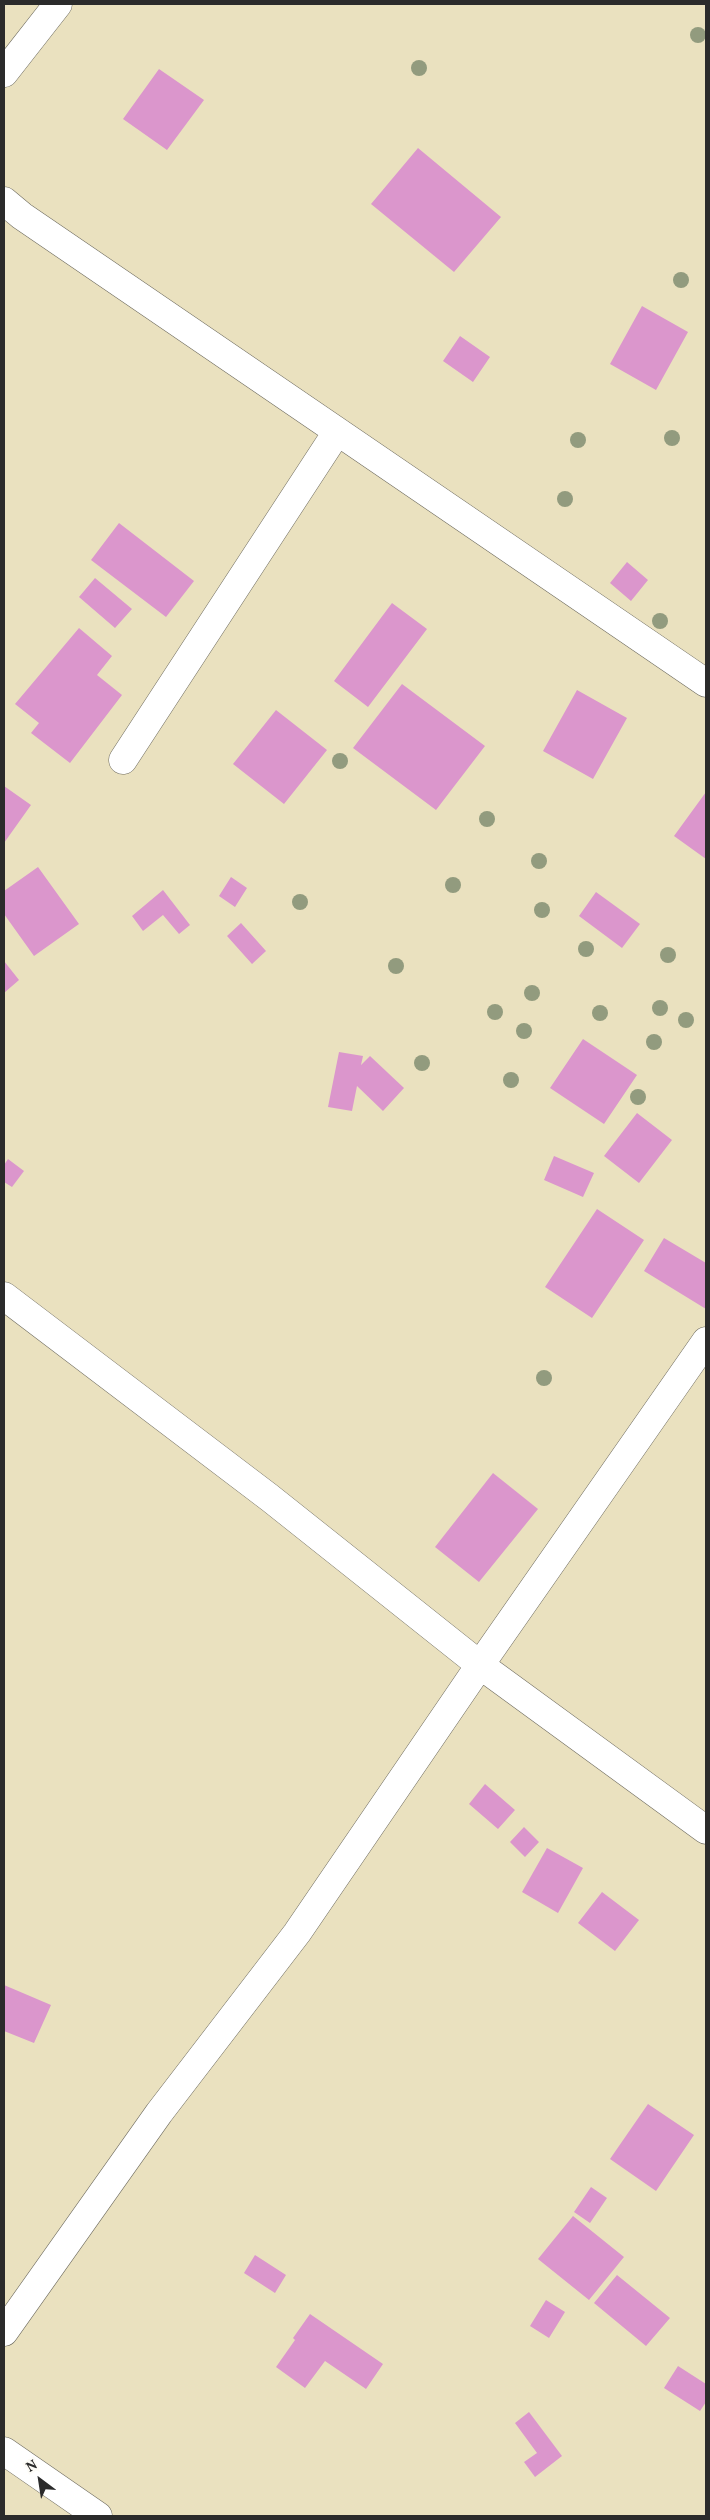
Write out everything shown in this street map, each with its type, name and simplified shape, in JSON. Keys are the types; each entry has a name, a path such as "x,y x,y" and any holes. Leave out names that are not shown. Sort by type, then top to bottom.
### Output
{"street":[{"path":"4,73 58,4"},
{"path":"4,201 22,216 706,683"},
{"path":"123,760 337,432"},
{"path":"4,1296 270,1498 480,1665 706,1830"},
{"path":"4,2332 159,2113 297,1933 480,1665 706,1341"},
{"path":"4,2451 98,2516"}],"building":[{"path":"159,69 204,100 167,150 123,119"},
{"path":"418,148 501,217 454,272 371,204"},
{"path":"642,306 688,332 656,390 610,364"},
{"path":"460,336 490,357 473,382 443,361"},
{"path":"119,523 194,581 166,617 91,560"},
{"path":"627,562 648,580 631,601 610,583"},
{"path":"95,578 132,609 115,628 79,597"},
{"path":"392,603 427,629 368,707 334,681"},
{"path":"79,628 112,656 97,675 122,695 70,763 31,733 39,723 15,704"},
{"path":"402,684 485,746 436,810 353,748"},
{"path":"577,690 627,718 593,779 543,751"},
{"path":"276,710 327,750 284,804 233,764"},
{"path":"4,786 31,805 4,843"},
{"path":"706,792 706,859 674,836"},
{"path":"38,867 79,924 34,956 4,914 4,891"},
{"path":"231,877 247,888 235,907 219,896"},
{"path":"163,890 190,925 179,934 163,915 143,931 132,916"},
{"path":"596,892 640,924 622,948 579,916"},
{"path":"241,923 266,951 252,964 227,936"},
{"path":"4,961 19,980 4,993"},
{"path":"583,1039 637,1075 604,1124 550,1088"},
{"path":"339,1052 363,1056 361,1065 370,1056 404,1088 383,1111 357,1086 352,1111 328,1107"},
{"path":"637,1113 672,1140 639,1183 604,1156"},
{"path":"554,1156 594,1173 583,1197 544,1180"},
{"path":"8,1159 24,1171 12,1187 4,1182 4,1165"},
{"path":"597,1209 644,1240 592,1318 545,1287"},
{"path":"664,1238 706,1263 706,1309 644,1271"},
{"path":"493,1473 538,1509 479,1582 435,1547"},
{"path":"485,1784 515,1810 498,1829 469,1804"},
{"path":"524,1827 539,1842 525,1857 510,1842"},
{"path":"547,1848 583,1868 558,1913 522,1892"},
{"path":"602,1892 639,1920 615,1951 578,1923"},
{"path":"4,1985 51,2005 34,2043 4,2031"},
{"path":"648,2104 694,2135 656,2191 610,2159"},
{"path":"591,2187 607,2198 590,2223 574,2212"},
{"path":"573,2216 624,2257 589,2300 538,2259"},
{"path":"255,2255 286,2275 275,2293 244,2273"},
{"path":"617,2275 670,2318 646,2346 594,2303"},
{"path":"546,2300 565,2312 549,2338 530,2326"},
{"path":"310,2314 383,2364 366,2389 325,2361 305,2388 276,2367"},
{"path":"678,2366 706,2384 706,2402 700,2411 664,2388"},
{"path":"529,2412 562,2456 535,2477 524,2462 537,2453 515,2423"}]}
